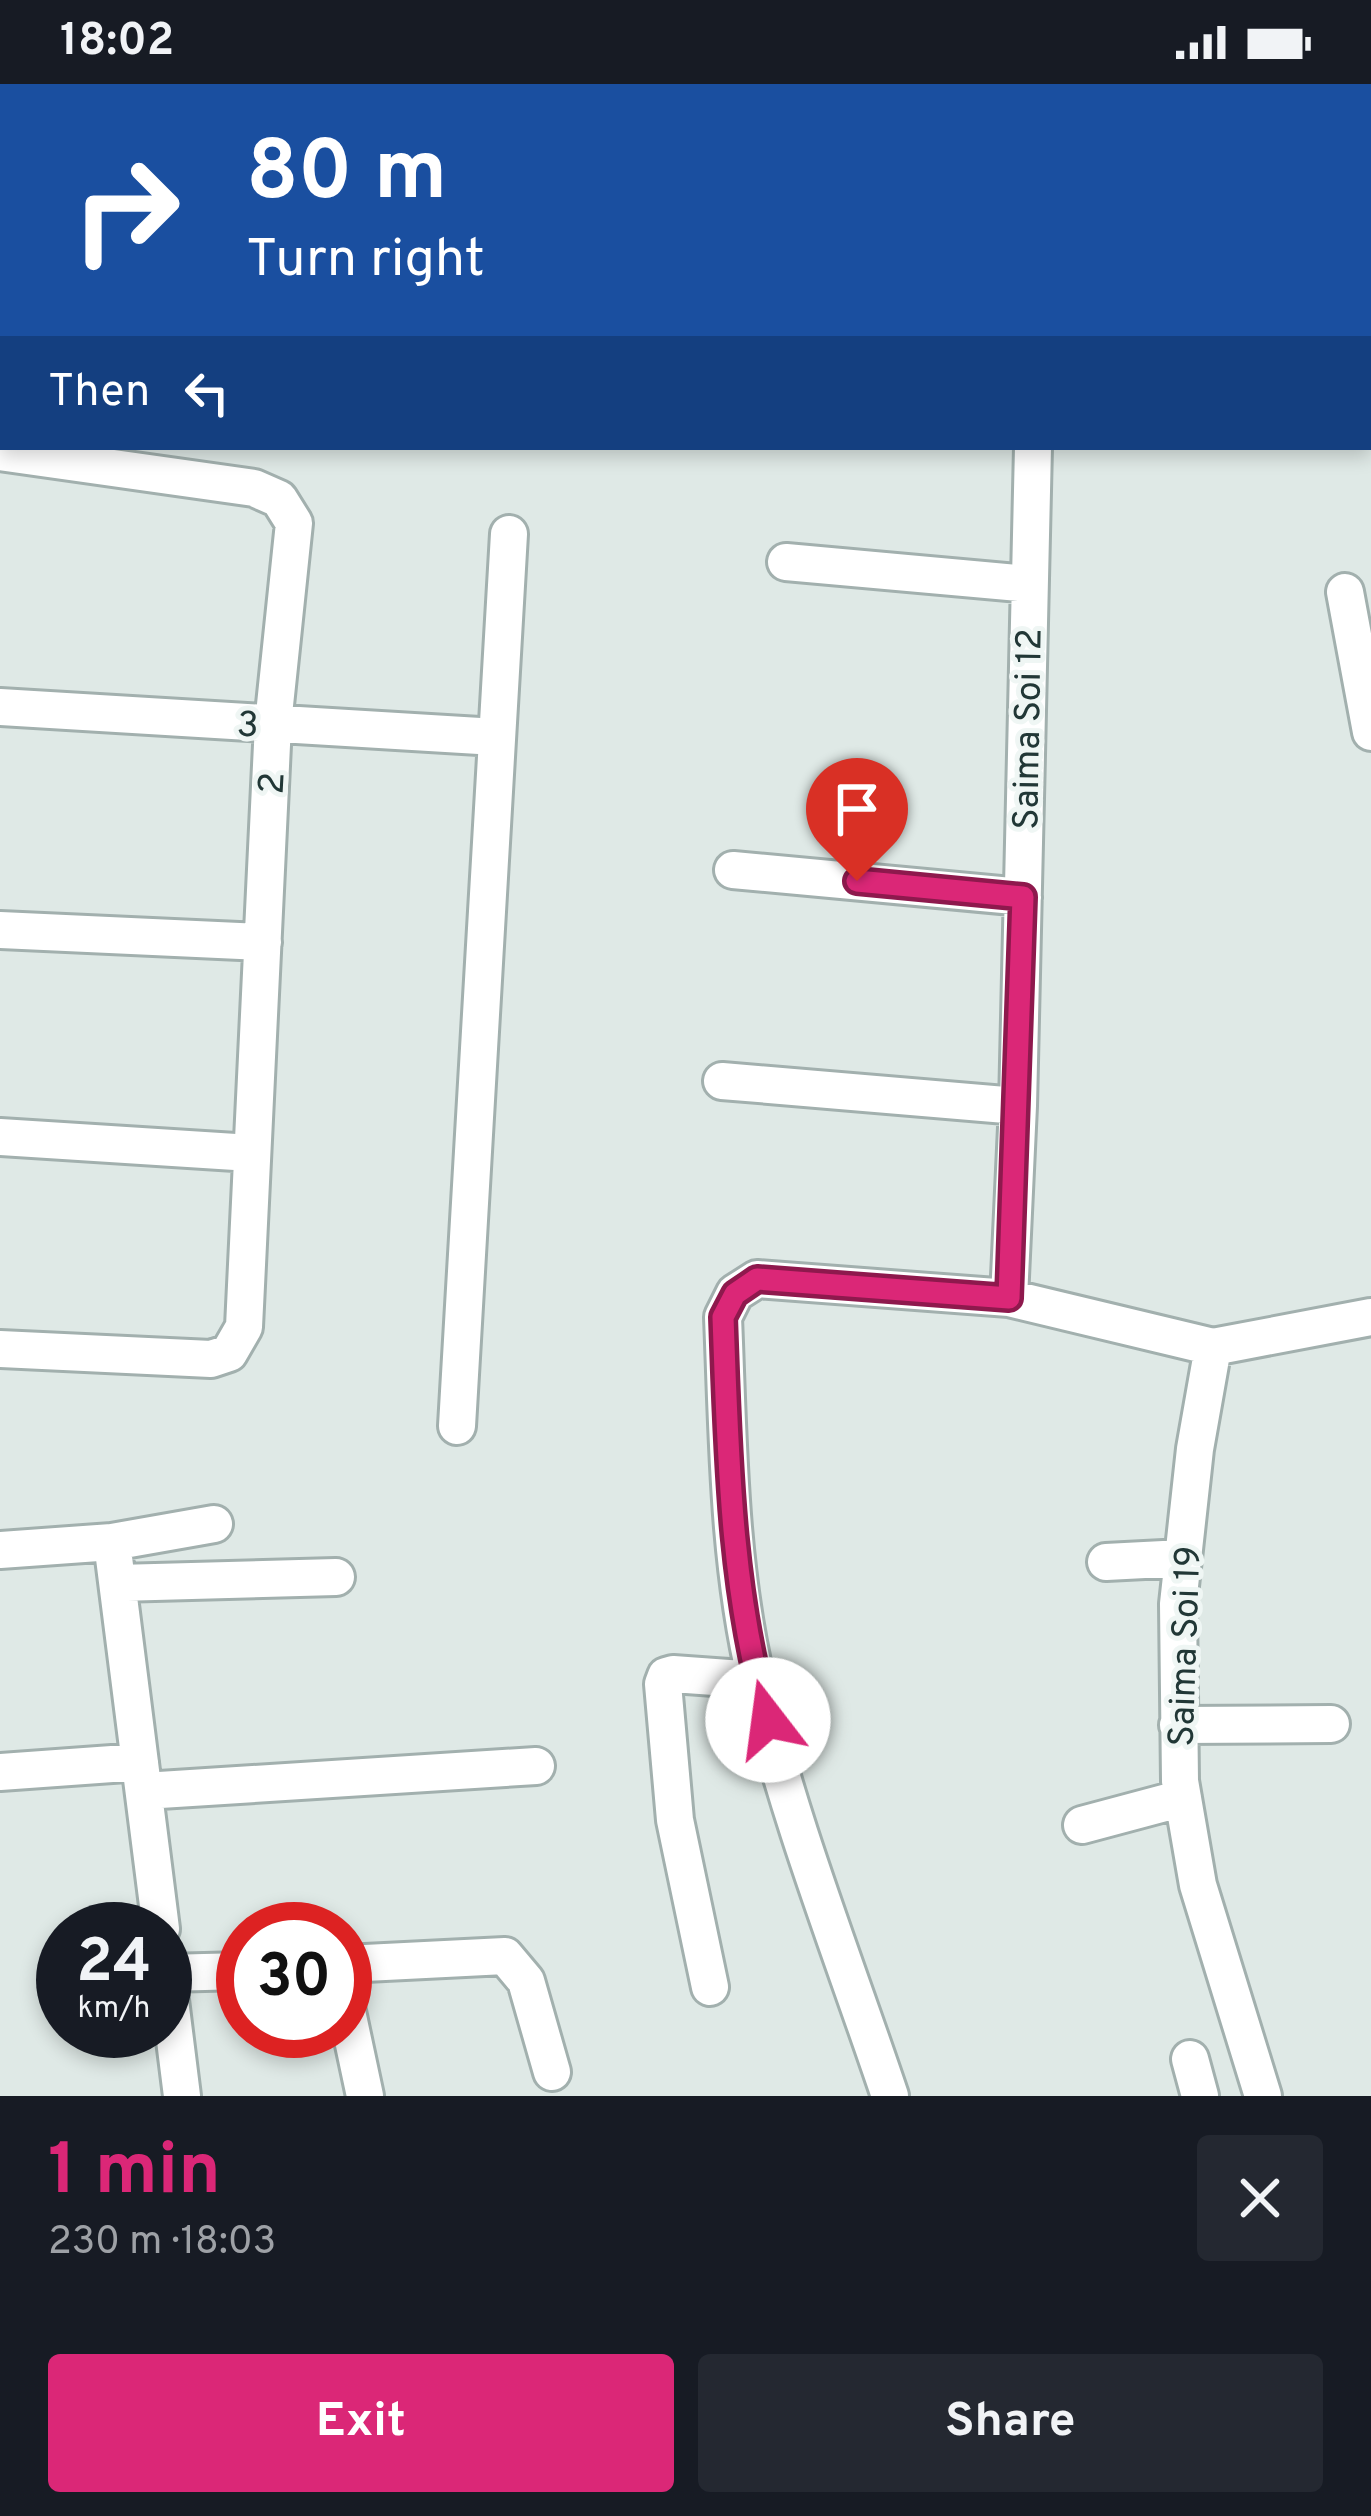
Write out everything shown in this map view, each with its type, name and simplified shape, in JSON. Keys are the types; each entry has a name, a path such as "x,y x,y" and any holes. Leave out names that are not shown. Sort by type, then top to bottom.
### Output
{"street":[{"name":"Saima Soi 12","path":"1009,1298 1033,450"},
{"name":"2","path":"0,452 254,488 279,499 294,523 273,724 244,1327 229,1352 211,1360 0,1349"},
{"path":"457,1426 509,533"},
{"path":"785,562 1030,584"},
{"path":"1345,592 1371,733"},
{"name":"3","path":"0,707 496,737"},
{"path":"733,870 1023,897"},
{"path":"0,930 263,942"},
{"path":"722,1082 1018,1106"},
{"path":"0,1137 251,1153"},
{"path":"890,2096 803,1838 756,1680 730,1479 723,1317 735,1294 757,1279 1009,1298 1213,1347 1371,1317"},
{"name":"Saima Soi 19","path":"1213,1347 1195,1449 1178,1604 1178,1725 1183,1798 1198,1885 1263,2096"},
{"path":"0,1550 112,1542 214,1524"},
{"path":"112,1542 158,1902"},
{"path":"1106,1562 1183,1558"},
{"path":"118,1582 336,1577"},
{"path":"710,1987 675,1820 663,1684 673,1674 756,1680"},
{"path":"1178,1725 1331,1724"},
{"path":"0,1772 142,1776 536,1766"},
{"path":"1082,1825 1183,1798"},
{"path":"372,1963 505,1956 526,1981 552,2072"},
{"path":"177,2058 182,2096"},
{"path":"357,2058 365,2096"},
{"path":"1190,2059 1200,2096"}],"route":[{"path":"768,1720 745,1620 730,1479 723,1317 735,1294 757,1279 1009,1298 1023,897 857,881"}]}
